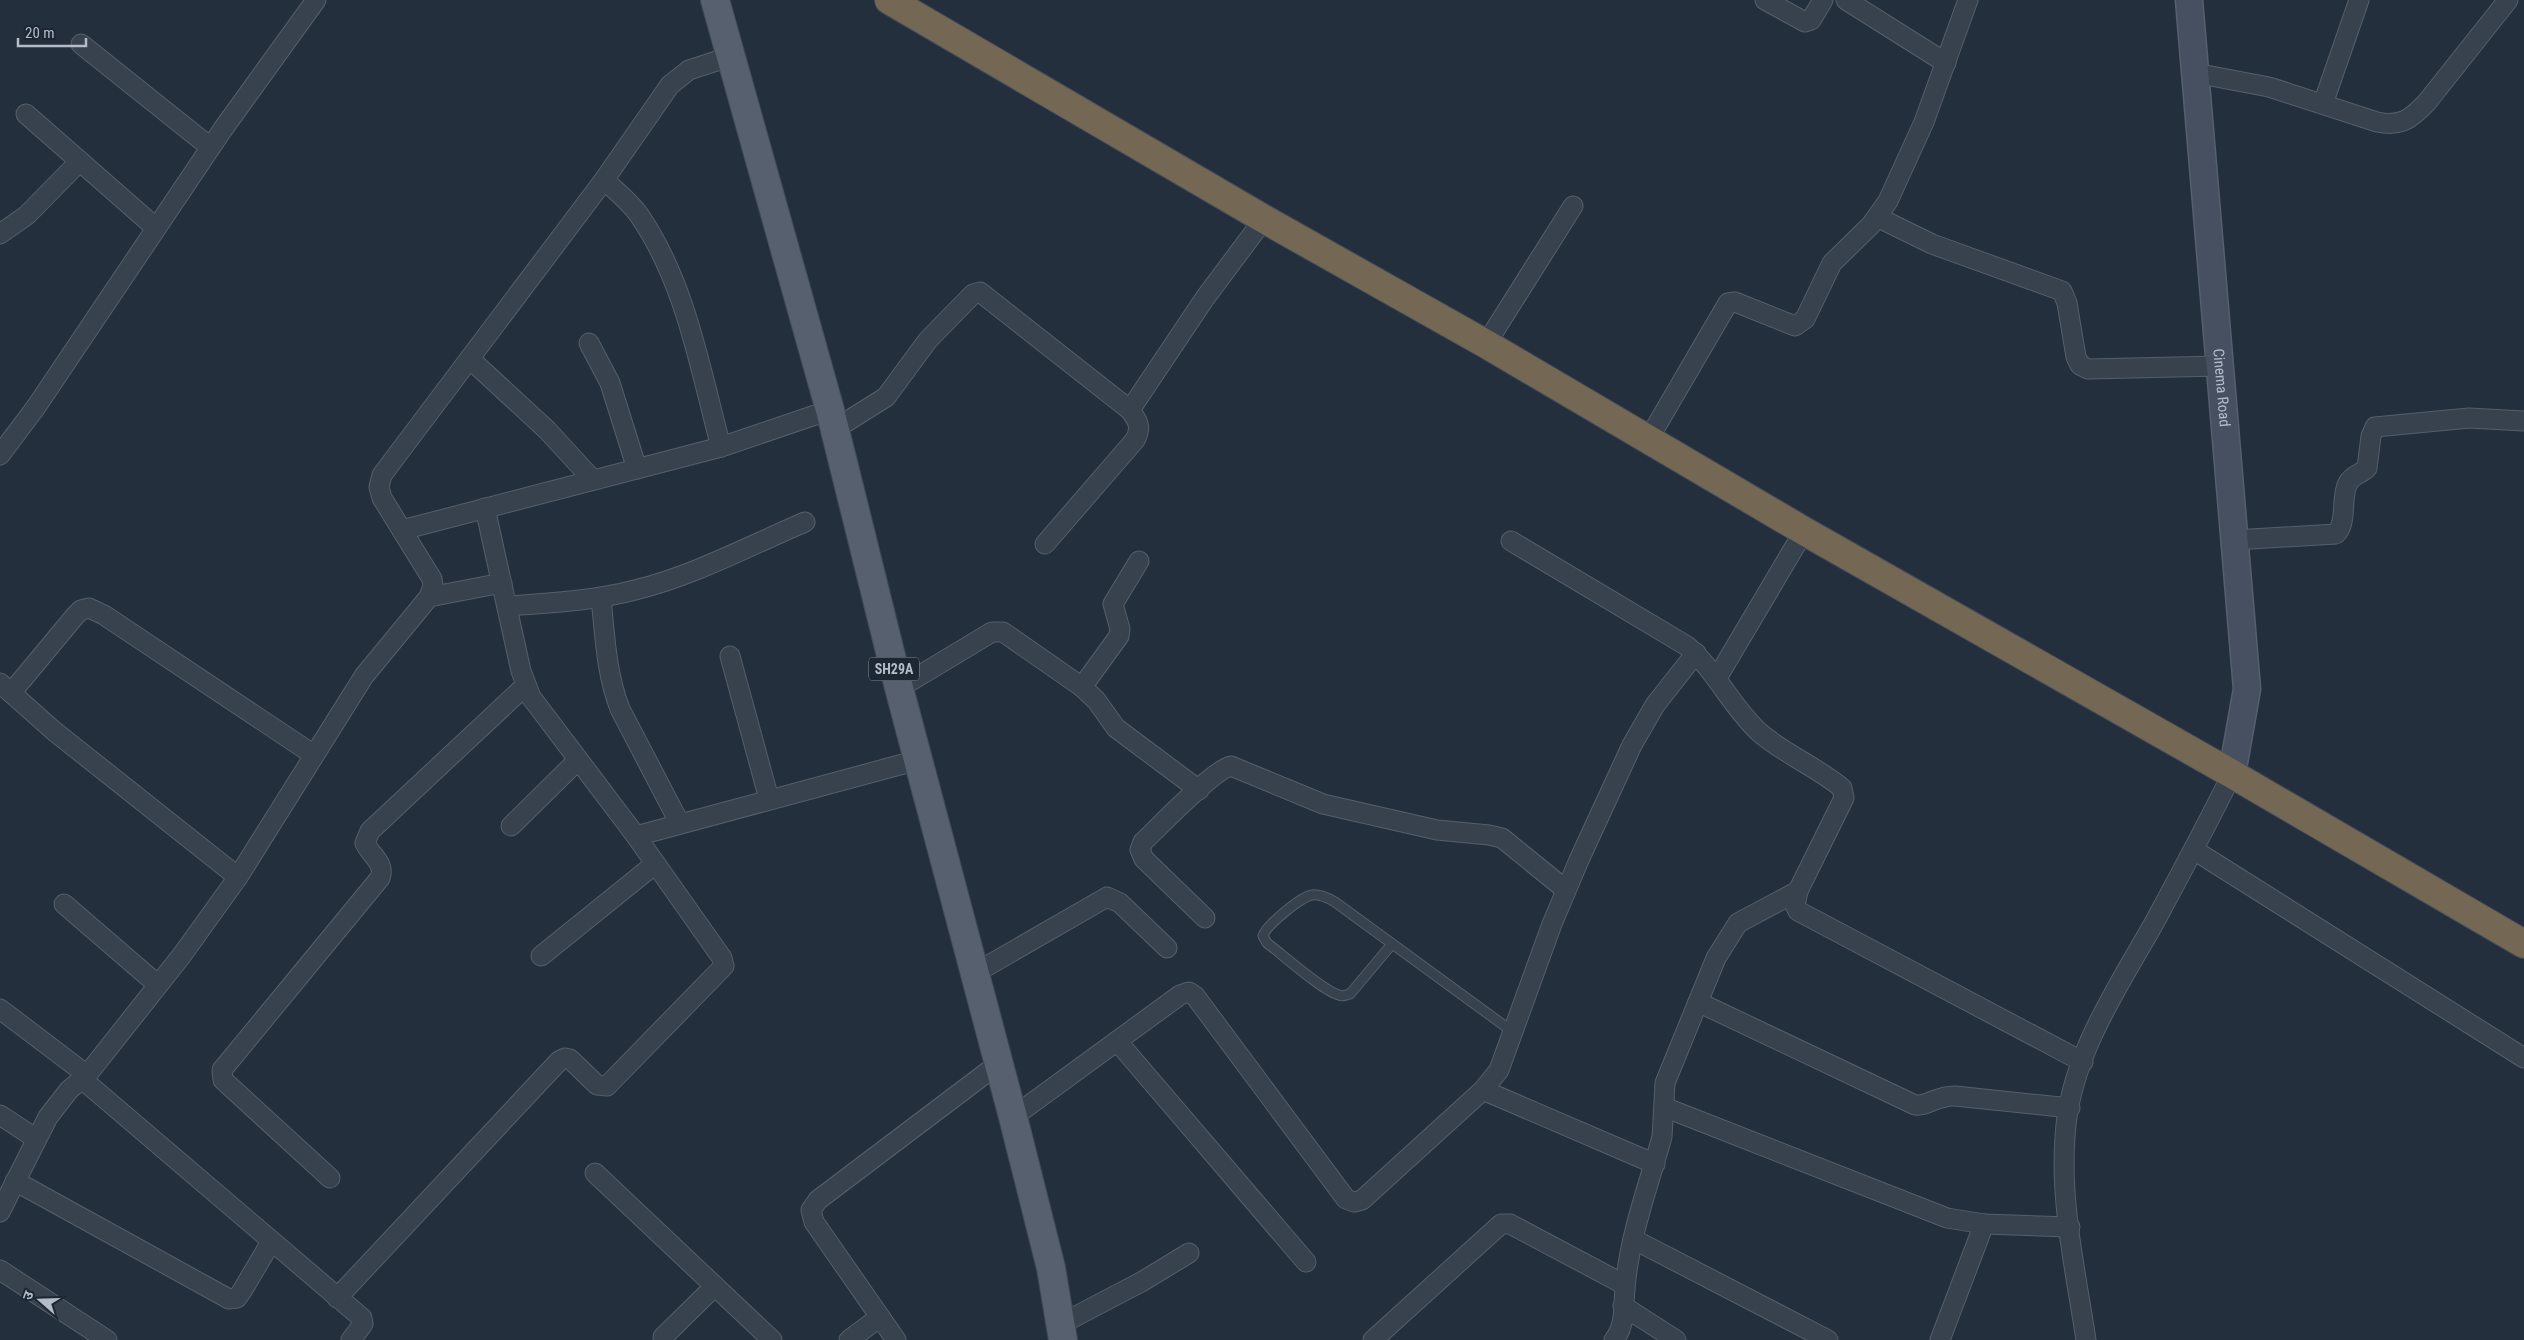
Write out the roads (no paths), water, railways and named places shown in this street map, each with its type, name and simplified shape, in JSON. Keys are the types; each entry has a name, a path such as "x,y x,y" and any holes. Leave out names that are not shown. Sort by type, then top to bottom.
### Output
{"highway":[{"path":"890,0 1264,219 1486,344 1804,531 2232,774 2524,944"}],"main road":[{"name":"SH29A","path":"715,0 832,419 899,688 1013,1117 1051,1268 1062,1332"}],"street":[{"path":"0,455 36,407 210,147 316,0"},
{"path":"1765,0 1801,21 1808,22 1823,0"},
{"path":"1846,0 1946,63"},
{"path":"1648,440 1728,303 1735,302 1790,325 1798,325 1805,319 1832,263 1877,217 1888,201 1924,122 1968,0"},
{"name":"Cinema Road","path":"2189,0 2247,689 2232,774"},
{"path":"2323,104 2359,0"},
{"path":"2195,73 2269,87 2391,125 2412,118 2508,0"},
{"path":"81,44 210,147"},
{"path":"0,1212 35,1138 57,1104 84,1077 158,985 238,877 364,676 429,597 433,586 432,579 382,498 379,482 604,180 675,80 689,70 732,56"},
{"path":"26,114 156,228"},
{"path":"0,234 27,215 80,161"},
{"path":"604,180 639,214 669,271 684,308 721,447"},
{"path":"1486,344 1574,206"},
{"path":"1877,217 1932,244 2062,291 2067,302 2076,358 2080,365 2088,369 2220,366"},
{"path":"1130,410 1205,298 1264,219"},
{"path":"402,530 832,419 886,397 928,340 977,291 1130,410 1139,424 1135,440 1045,544"},
{"path":"589,343 610,383 637,469"},
{"path":"470,360 547,430 593,480"},
{"path":"2234,540 2336,534 2342,522 2346,487 2352,477 2367,468 2375,428 2469,418 2524,421"},
{"path":"337,1298 559,1061 565,1058 570,1059 597,1085 607,1086 724,966 722,958 636,836 542,712 525,686 485,508"},
{"path":"507,606 601,598 637,590 681,575 805,522"},
{"path":"1717,678 1804,531"},
{"path":"1511,541 1678,639 1696,653 1758,731 1844,791 1841,804 1798,892 1795,905 1805,916 2083,1062"},
{"path":"1082,687 1117,640 1120,629 1113,612 1113,604 1139,561"},
{"path":"429,597 502,583"},
{"path":"601,598 608,670 613,689 620,709 680,824"},
{"path":"238,877 54,731 5,688 81,610 89,608 104,616 314,755"},
{"path":"899,688 986,635 1000,631 1009,635 1082,687 1096,700 1116,728 1199,790"},
{"path":"1013,1117 1180,995 1187,992 1192,994 1346,1199 1354,1202 1362,1200 1483,1090 1499,1070 1566,890 1642,727 1696,653"},
{"path":"730,656 769,799"},
{"path":"330,1178 223,1080 222,1070 380,878 382,872 380,864 365,843 370,831 525,686"},
{"path":"511,826 578,760"},
{"path":"636,836 918,760"},
{"path":"1204,918 1144,859 1140,850 1144,842 1199,790 1222,770 1231,766 1331,806 1437,830 1496,836 1506,841 1566,890"},
{"path":"2086,1340 2066,1203 2064,1136 2070,1108 2095,1029 2194,850 2232,774"},
{"path":"2194,850 2524,1058"},
{"path":"541,956 655,864"},
{"path":"1614,1340 1622,1324 1625,1285 1633,1239 1664,1127 1664,1091 1670,1069 1716,958 1738,923 1798,892"},
{"path":"975,973 1107,897 1120,903 1168,948"},
{"path":"64,904 158,985"},
{"path":"1698,1002 1914,1105 1923,1106 1944,1096 2070,1108"},
{"path":"0,1009 84,1077 271,1242 363,1320 361,1328 351,1340"},
{"path":"1117,1041 1306,1262"},
{"path":"896,1340 814,1222 811,1216 813,1205 998,1064"},
{"path":"1483,1090 1655,1164"},
{"path":"1664,1106 1924,1211 1964,1222 2070,1227"},
{"path":"0,1115 35,1138"},
{"path":"595,1173 772,1340"},
{"path":"14,1181 229,1299 237,1298 242,1292 271,1242"},
{"path":"1377,1339 1501,1224 1510,1224 1625,1285"},
{"path":"1940,1340 1984,1224"},
{"path":"1633,1239 1828,1340"},
{"path":"1062,1332 1189,1253"},
{"path":"0,1270 107,1340"},
{"path":"663,1337 715,1286"},
{"path":"1623,1306 1676,1340"},
{"path":"849,1340 880,1317"}],"lane":[{"path":"1392,944 1350,994 1345,996 1325,987 1267,943 1263,936 1268,926 1303,898 1315,895 1335,902 1514,1032"}]}
